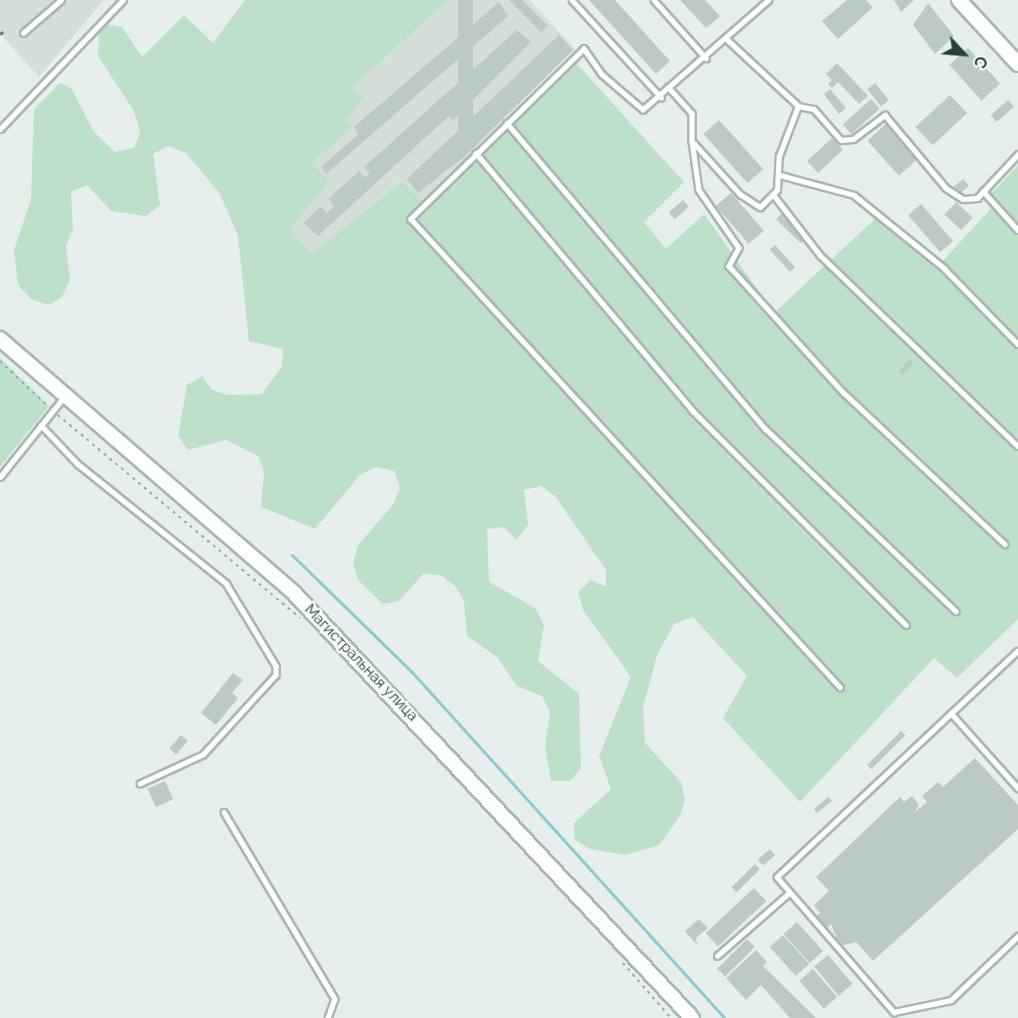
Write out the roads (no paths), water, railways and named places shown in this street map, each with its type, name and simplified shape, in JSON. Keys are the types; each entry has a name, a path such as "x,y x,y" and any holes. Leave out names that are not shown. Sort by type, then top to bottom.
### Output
{"main road":[{"path":"964,2 1018,64"},
{"name":"Магистральная улица","path":"0,339 63,398 294,593 692,1018"}],"lane":[{"path":"23,33 61,0"},
{"path":"0,129 123,0"},
{"path":"572,0 661,97"},
{"path":"654,0 706,58"},
{"path":"769,0 671,90 643,110 602,75 584,49 411,219 840,687"},
{"path":"727,40 798,106 813,109 841,140 853,139 885,115 946,188 963,199 983,191 1018,154"},
{"path":"671,90 692,113 692,141 699,190 739,248 729,266 843,392 1005,544"},
{"path":"692,141 740,194 760,207 773,194 780,175 778,156 798,106"},
{"path":"507,123 766,429 956,611"},
{"path":"476,153 693,411 906,624"},
{"path":"780,175 855,195 944,268 1018,344"},
{"path":"983,191 1018,230"},
{"path":"773,194 820,255 1018,446"},
{"path":"0,477 63,398"},
{"path":"41,425 78,464 225,583 276,666 276,675 203,755 140,784"},
{"path":"1018,651 777,877 894,1012 951,1000 1018,936"},
{"path":"951,713 1018,788"},
{"path":"224,812 335,999 328,1018"},
{"path":"717,956 789,893"}],"waterway":[{"path":"292,555 411,671 724,1018"}]}
